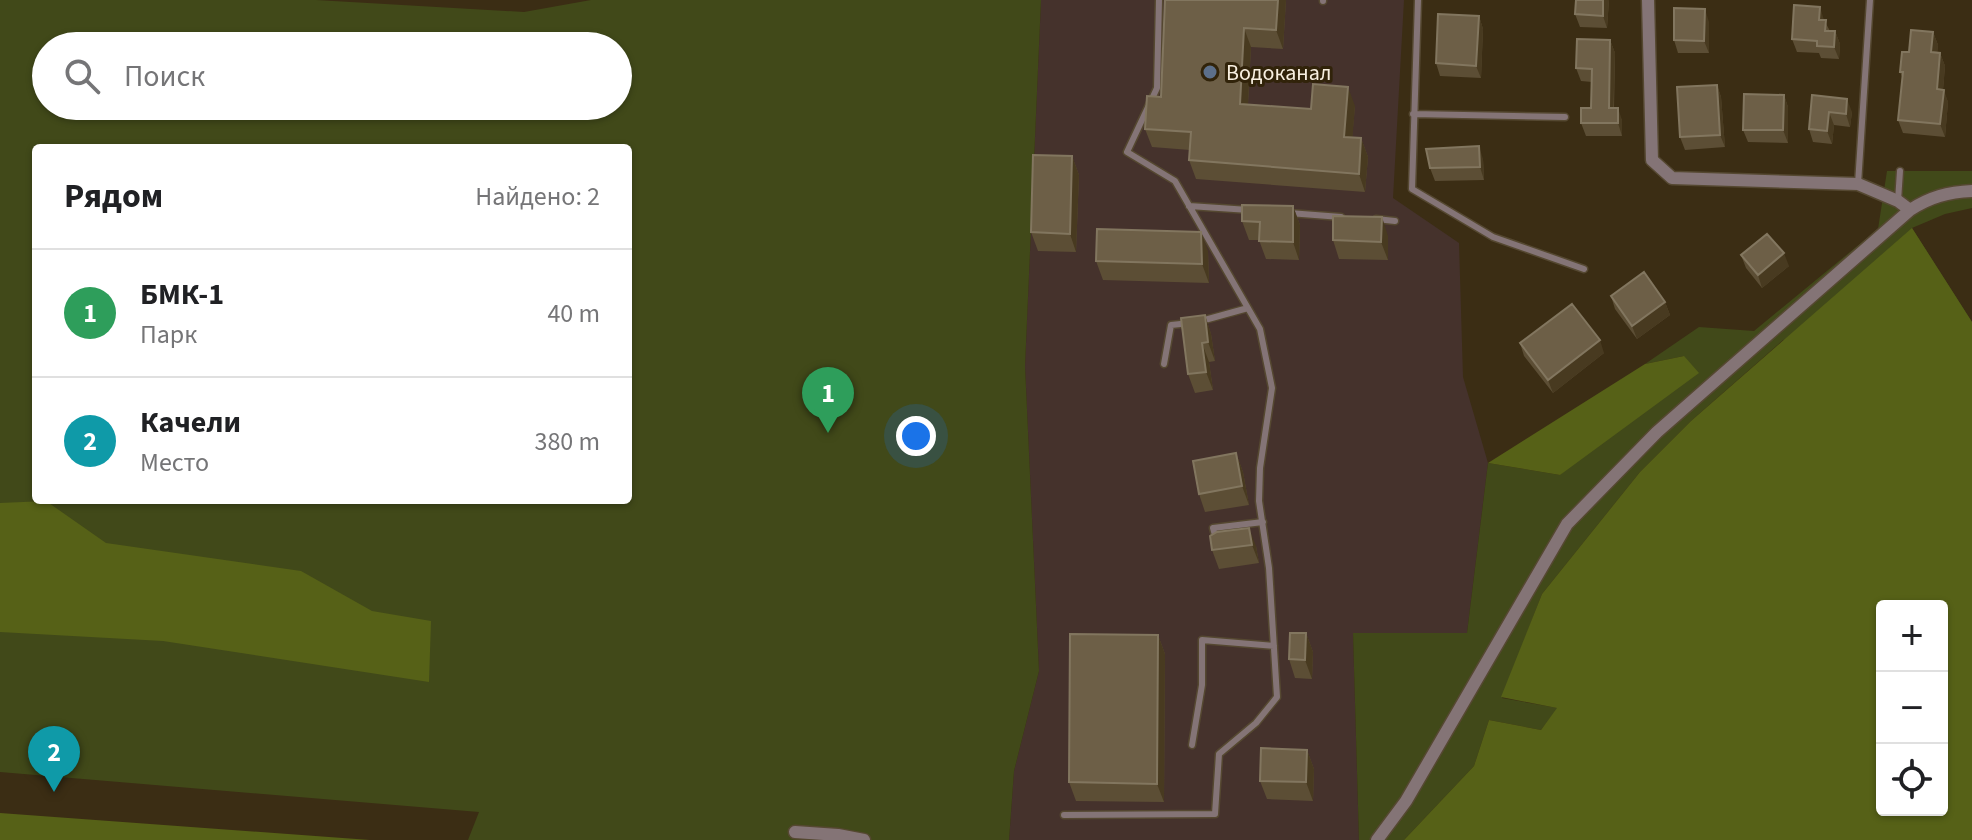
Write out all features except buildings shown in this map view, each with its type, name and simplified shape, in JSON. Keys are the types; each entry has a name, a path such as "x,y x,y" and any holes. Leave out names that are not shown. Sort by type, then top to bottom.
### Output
{"street":[{"path":"1648,0 1652,160 1672,178 1858,184 1898,201 1910,210"},
{"path":"1377,840 1406,801 1567,524 1657,432 1910,210 1944,193 1972,191"},
{"path":"795,832 864,840"}],"lane":[{"path":"1064,815 1215,814 1219,754 1256,723 1277,697 1269,568 1259,501 1260,468 1272,388 1260,329 1175,181 1127,152 1157,88 1159,0"},
{"path":"1418,0 1412,189 1493,237 1584,269"},
{"path":"1858,184 1870,0"},
{"path":"1413,114 1565,117"},
{"path":"1898,201 1900,171"},
{"path":"1189,206 1253,210"},
{"path":"1284,212 1348,217"},
{"path":"1364,218 1395,221"},
{"path":"1164,364 1171,325 1200,322 1248,308"},
{"path":"1218,549 1213,528 1263,522"},
{"path":"1192,745 1202,685 1202,640 1274,646"}],"shaded area":[{"path":"1041,0 1404,0 1393,198 1459,243 1463,377 1488,463 1467,633 1353,633 1359,840 1009,840 1014,771 1039,671 1025,366"}],"green space":[{"path":"0,0 316,0 524,12 591,0 1041,0 1025,366 1039,671 1014,771 1009,840 468,840 479,812 0,772"},
{"path":"1887,171 1972,171 1972,208 1945,214 1912,228 1972,322 1783,340 1691,421 1640,472 1542,594 1502,698 1558,708 1541,730 1489,720 1474,766 1404,840 1359,840 1353,633 1467,633 1488,463 1560,475 1684,356 1645,364 1699,327 1754,331 1878,229"},
{"path":"1912,228 1972,322 1972,840 1404,840 1474,766 1489,720 1541,730 1557,708 1501,697 1542,594 1640,472 1691,421"},
{"path":"1684,356 1699,373 1560,475 1488,463 1645,364"},
{"path":"0,503 50,504 106,543 301,571 372,611 431,621 429,682 163,641 0,632"},
{"path":"0,813 370,840 0,840"}],"place":[{"name":"Водоканал","path":"1210,72"},
{"name":"БМК-1","path":"828,433"},
{"name":"Качели","path":"54,792"}]}
